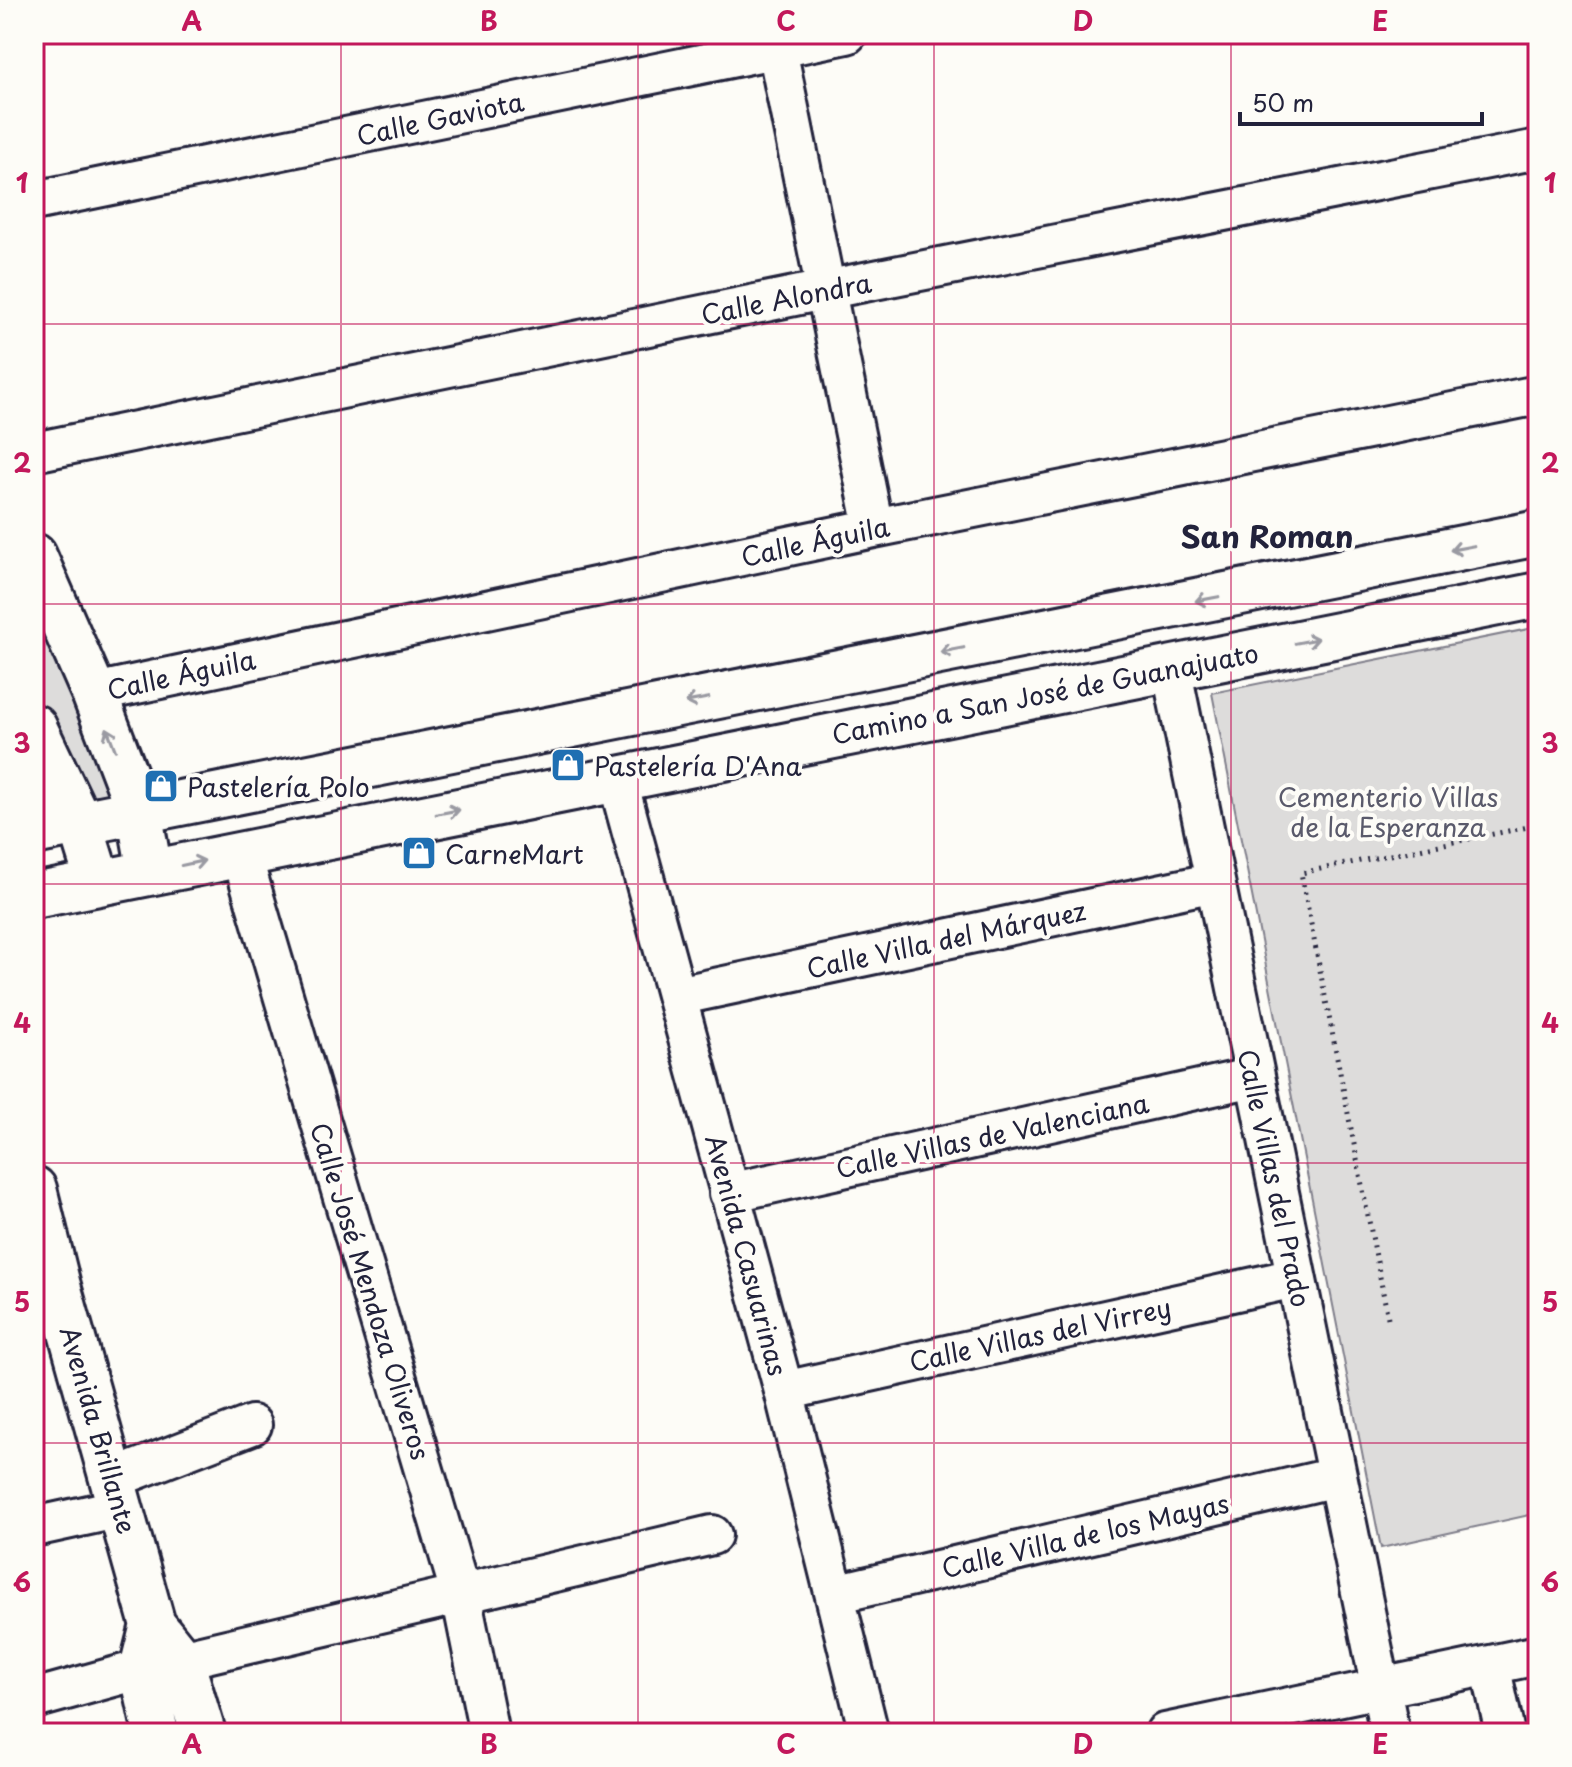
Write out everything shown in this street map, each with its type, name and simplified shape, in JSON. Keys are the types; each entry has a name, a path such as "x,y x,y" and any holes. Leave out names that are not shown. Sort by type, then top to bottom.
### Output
{"main road":[{"path":"34,832 1538,533"},
{"path":"34,556 94,693 139,811 150,872"},
{"name":"Camino a San José de Guanajuato","path":"34,896 1538,595"},
{"path":"34,727 80,824 98,882"},
{"name":"Avenida Brillante","path":"34,1189 46,1289 116,1494 162,1665 156,1733"},
{"path":"162,1665 203,1733"}],"street":[{"name":"Calle Gaviota","path":"34,201 775,41 847,34"},
{"path":"775,41 874,528"},
{"name":"Calle Alondra","path":"34,452 824,290 1538,149"},
{"name":"Calle Águila","path":"94,693 874,528 1538,395"},
{"name":"Calle Villas del Prado","path":"1171,667 1390,1733"},
{"name":"Avenida Casuarinas","path":"617,778 784,1391 869,1733"},
{"name":"Calle José Mendoza Oliveros","path":"241,853 461,1595 489,1733"},
{"name":"Calle Villa del Márquez","path":"677,996 1215,882"},
{"name":"Calle Villas de Valenciana","path":"729,1193 1254,1077"},
{"name":"Calle Villas del Virrey","path":"784,1391 1295,1278"},
{"path":"34,1527 116,1494 252,1425"},
{"name":"Calle Villa de los Mayas","path":"835,1594 1336,1477"},
{"path":"34,1699 162,1665 712,1535"},
{"path":"1165,1733 1538,1655"},
{"path":"1490,1665 1505,1733"}],"path":[{"path":"1388,1318 1301,873 1538,825"}],"green space":[{"path":"34,574 115,793 101,799 80,798 34,707"},
{"name":"Cementerio Villas de la Esperanza","path":"1538,627 1538,1513 1381,1548 1212,693"}],"place":[{"name":"Pastelería D'Ana","path":"568,765"},
{"name":"Pastelería Polo","path":"161,786"},
{"name":"CarneMart","path":"419,853"}],"district":[{"name":"San Roman","path":"1267,535"}]}
